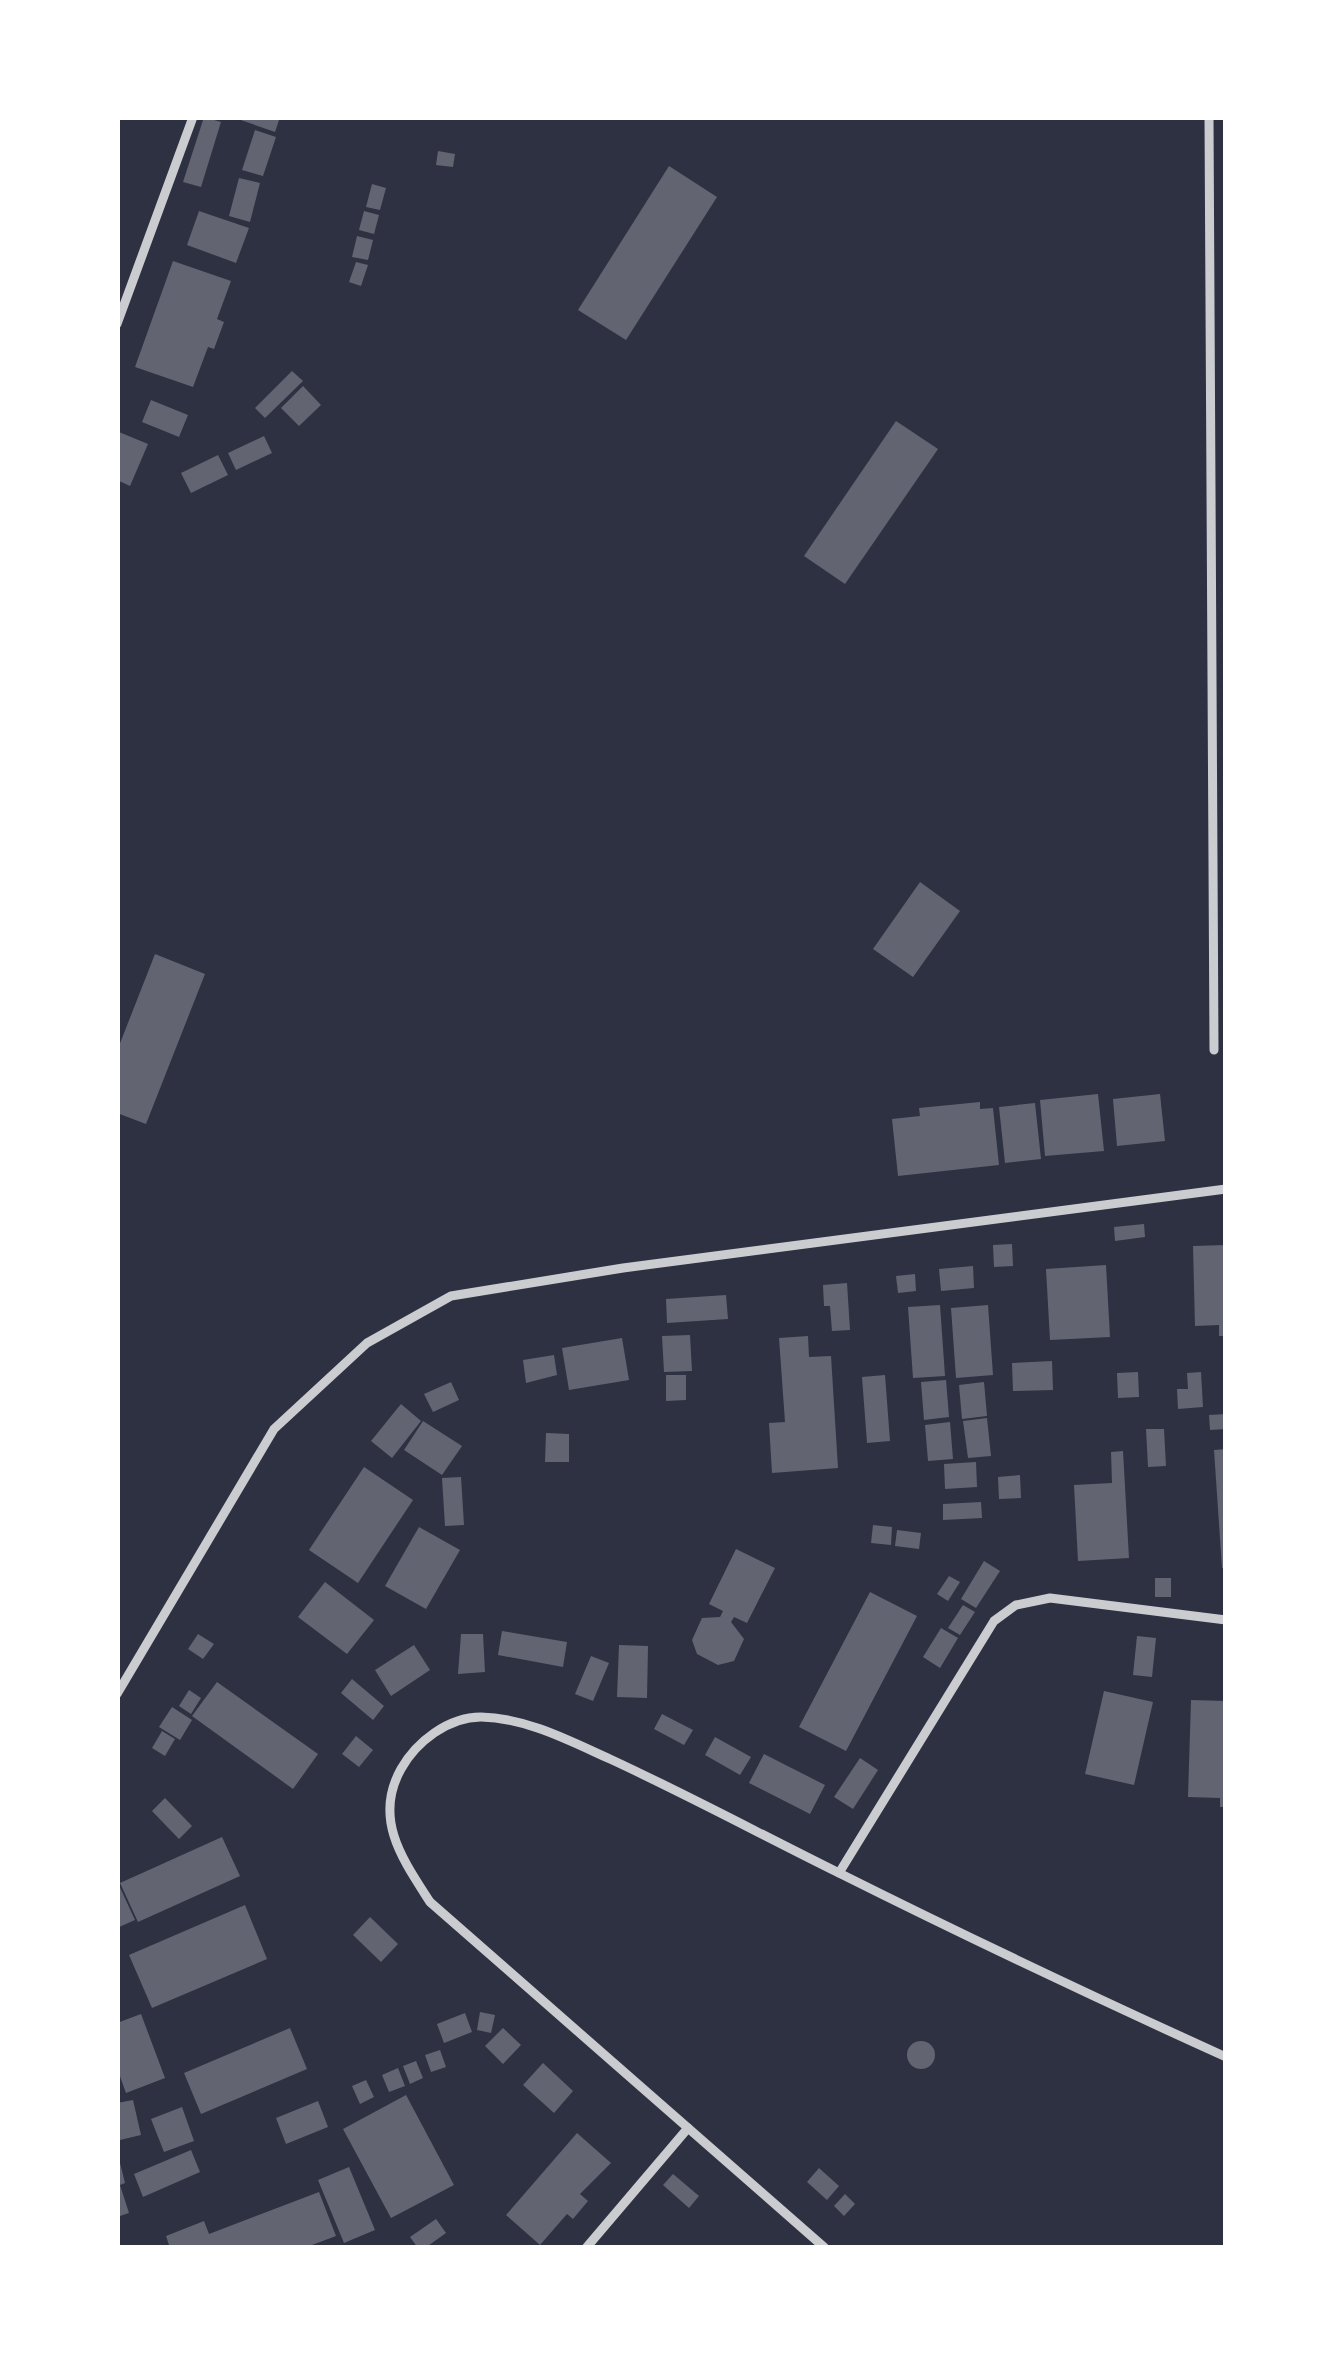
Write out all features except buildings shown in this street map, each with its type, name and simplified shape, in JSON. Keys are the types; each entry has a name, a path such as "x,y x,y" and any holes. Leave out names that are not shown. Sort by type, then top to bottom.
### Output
{"street":[{"path":"117,324 193,117"},
{"path":"1209,117 1214,1049"},
{"path":"117,1694 274,1429 367,1343 451,1296 623,1268 1226,1190"},
{"path":"839,1873 994,1621 1016,1605 1050,1598 1226,1620"},
{"path":"825,2248 430,1902 394,1845 391,1826 389,1807 396,1777 412,1748 440,1729 478,1717 544,1729 700,1800 839,1873 1226,2057"},
{"path":"586,2248 688,2128"}]}
